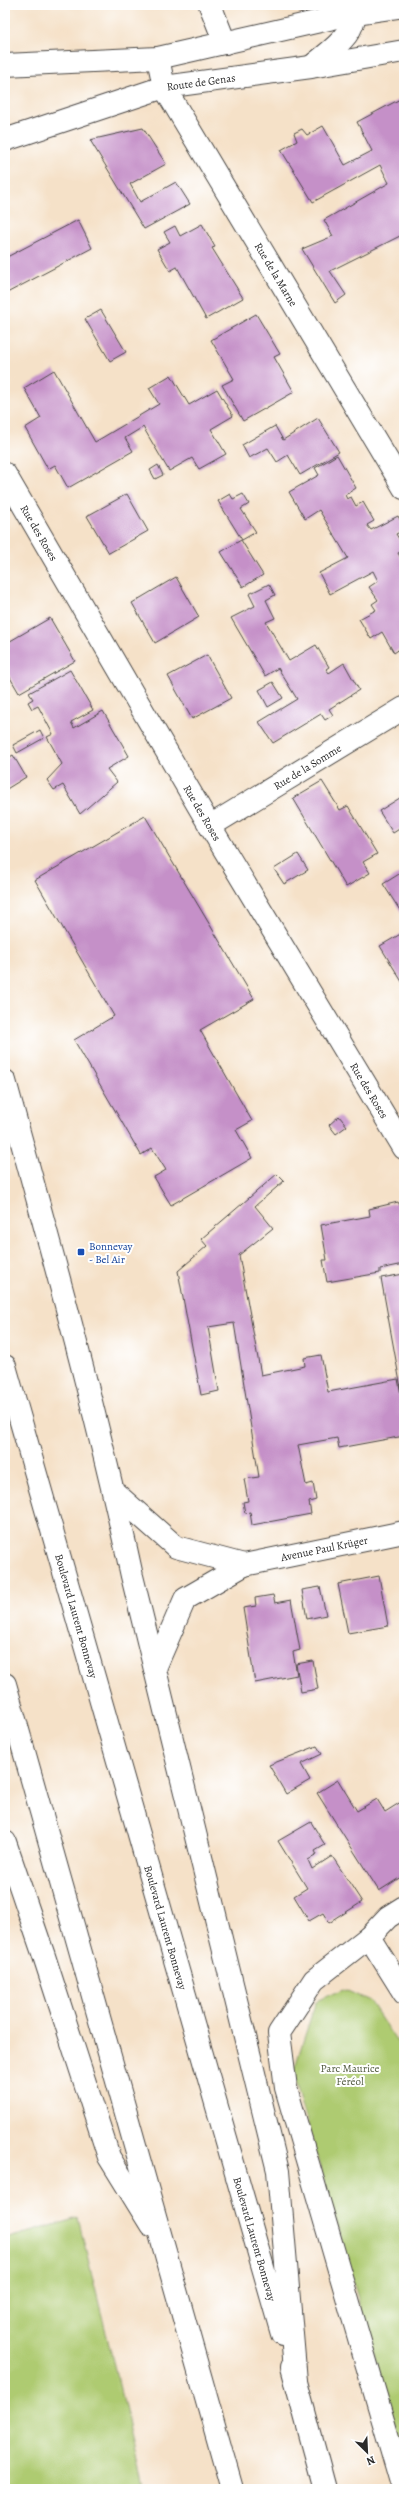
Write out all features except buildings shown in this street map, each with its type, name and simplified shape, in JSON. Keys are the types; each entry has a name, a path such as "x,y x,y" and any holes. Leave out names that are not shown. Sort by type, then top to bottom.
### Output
{"main road":[{"path":"210,5 224,43"},
{"path":"6,64 158,58 224,43 354,9 404,6"},
{"path":"311,67 350,31 354,9"},
{"name":"Route de Genas","path":"5,140 164,87 311,67 404,51"},
{"name":"Rue de la Marne","path":"158,58 164,87 404,488"},
{"name":"Rue des Roses","path":"5,474 210,826 404,1148"},
{"name":"Rue de la Somme","path":"210,826 404,708"},
{"path":"5,1081 54,1259 114,1492 155,1668 278,2171 296,2381"},
{"name":"Boulevard Laurent Bonnevay","path":"5,1366 296,2381 325,2489"},
{"path":"114,1492 176,1547 244,1565"},
{"name":"Avenue Paul Krüger","path":"244,1565 404,1532"},
{"path":"155,1668 185,1598 244,1565"},
{"path":"5,1684 232,2489"},
{"path":"5,1842 44,1956 109,2157 164,2247"},
{"path":"403,2489 286,2088 279,2033 314,1980 369,1937 388,1917 404,1907"},
{"path":"369,1937 404,1993"}],"green space":[{"name":"Parc Maurice Féréol","path":"343,1989 370,2001 404,2052 404,2458 293,2073 316,2001"},
{"path":"78,2218 144,2488 5,2489 5,2239"}],"place":[{"name":"Bonnevay - Bel Air","path":"81,1252"}]}
